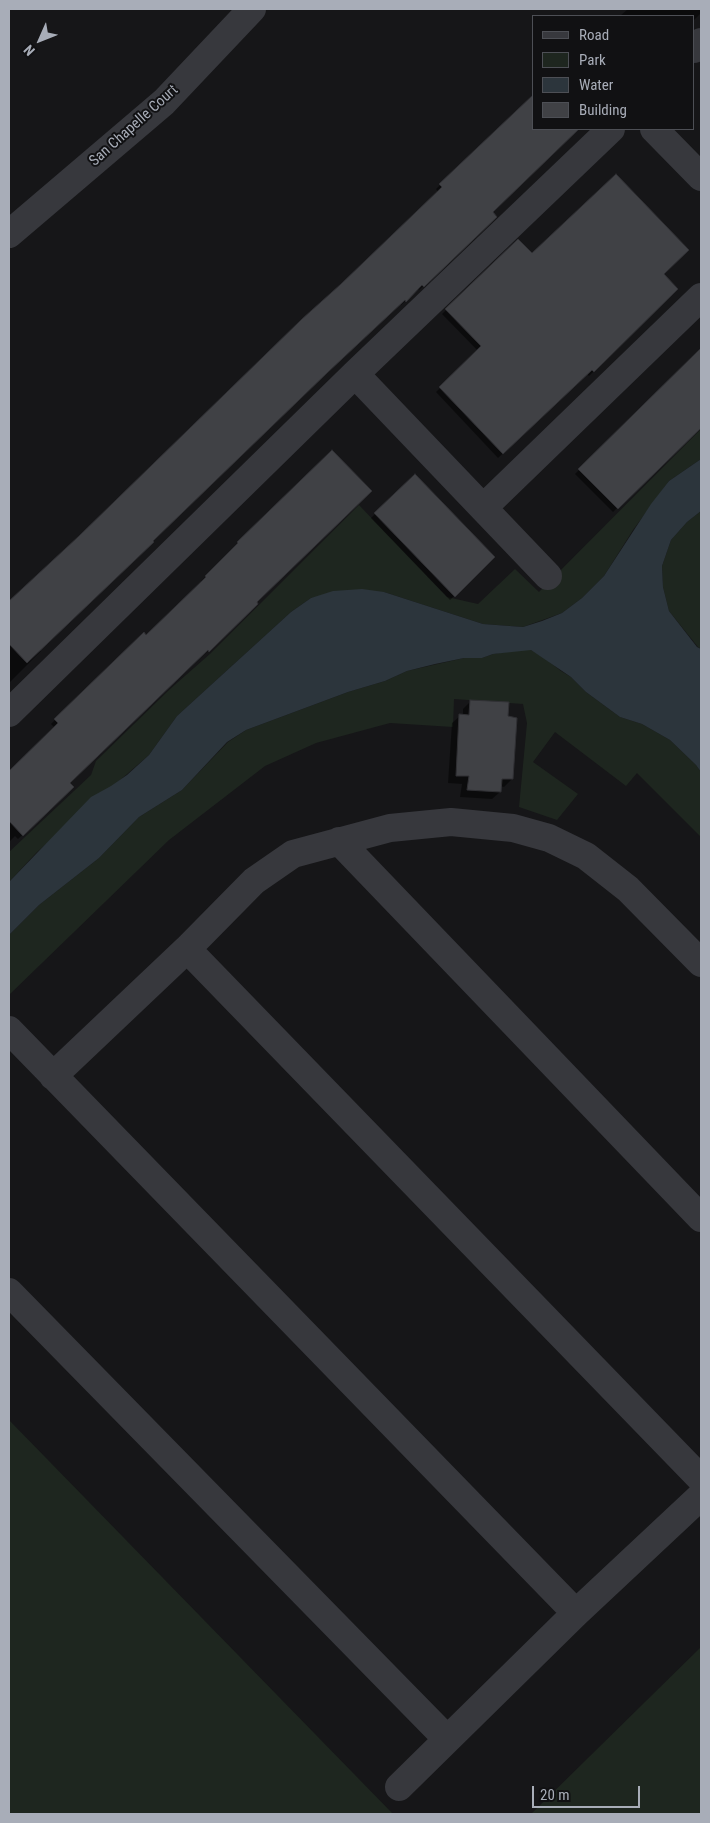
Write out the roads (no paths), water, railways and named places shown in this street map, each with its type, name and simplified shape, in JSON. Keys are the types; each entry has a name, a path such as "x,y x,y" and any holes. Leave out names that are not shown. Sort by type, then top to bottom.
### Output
{"street":[{"name":"San Chapelle Court","path":"9,234 164,102 252,9"},
{"path":"9,713 355,374 610,130"},
{"path":"655,130 701,177"},
{"path":"483,508 701,297"},
{"path":"355,374 548,576"},
{"path":"53,1076 254,881 294,854 390,828 450,822 512,828 549,838 586,856 628,889 701,963"},
{"path":"339,841 701,1218"},
{"path":"186,949 701,1479"},
{"path":"9,1030 576,1613"},
{"path":"9,1292 447,1739"},
{"path":"399,1787 576,1613 701,1496"}],"water":[{"path":"701,459 701,511 687,522 671,540 662,566 663,587 669,611 697,647 701,649 701,772 670,740 642,724 620,717 586,692 571,677 531,650 493,654 482,658 464,658 435,664 407,671 385,681 348,692 246,730 227,742 182,790 139,817 99,858 39,905 9,935 9,882 91,797 127,775 149,755 177,716 291,612 311,598 333,591 362,589 384,592 483,624 523,627 542,621 562,613 582,598 604,576 651,504 669,481"}]}
